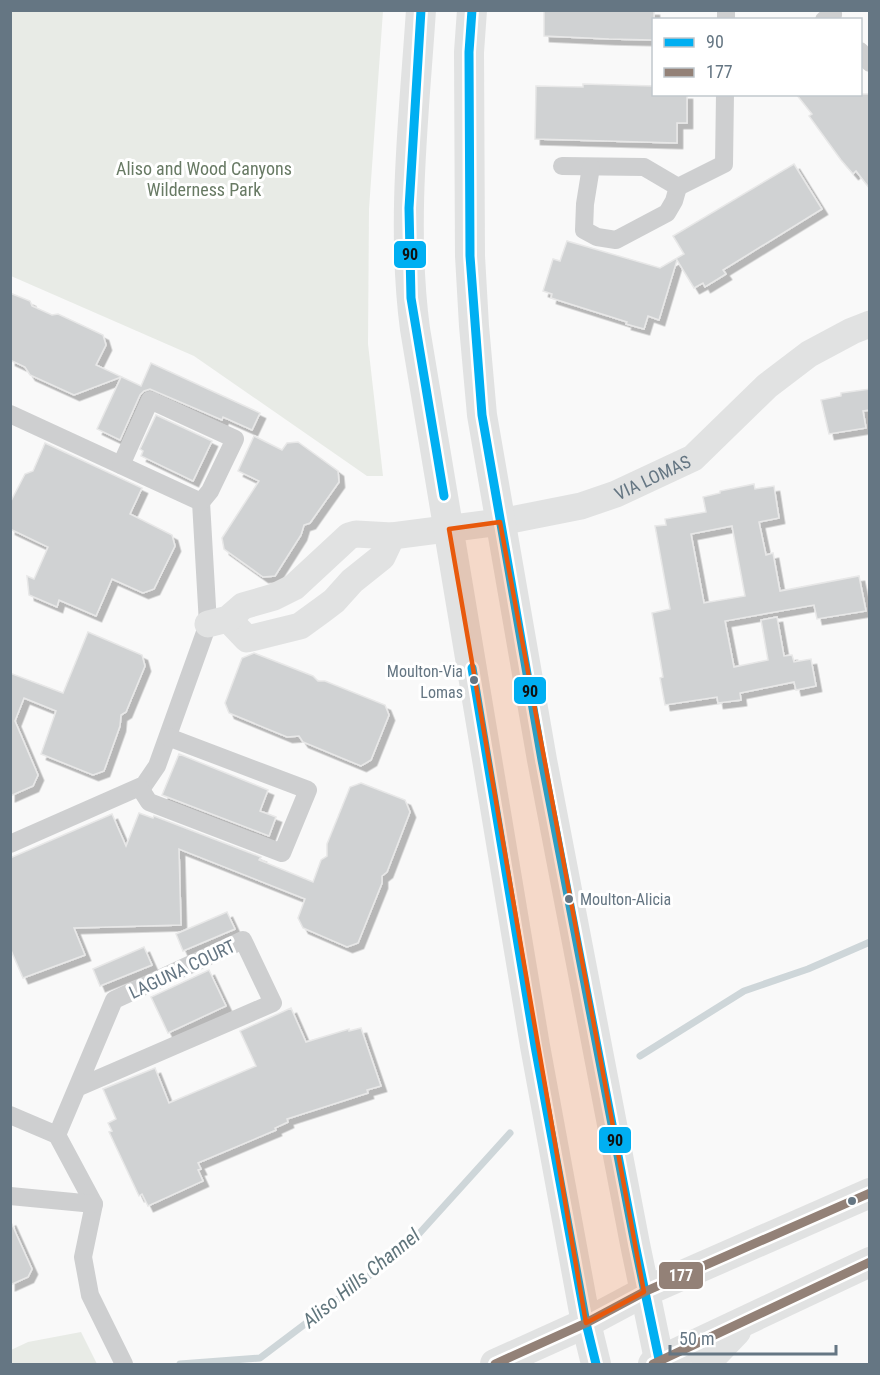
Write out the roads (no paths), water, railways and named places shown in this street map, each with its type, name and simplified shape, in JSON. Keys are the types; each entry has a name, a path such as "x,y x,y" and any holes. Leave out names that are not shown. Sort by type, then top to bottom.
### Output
{"main road":[{"path":"421,10 409,208 411,298 533,1036 586,1323 596,1365"},
{"path":"472,10 469,52 471,279 482,415 542,760 658,1363 870,1262"},
{"path":"495,1365 586,1323 644,1292 870,1193"},
{"path":"706,1365 749,1318"}],"street":[{"path":"591,167 585,204 584,230 597,237 616,240 667,213 674,201 678,186 724,164 725,96"},
{"path":"562,166 644,167 678,186"},
{"name":"VIA LOMAS","path":"218,622 243,606 274,597 294,587 350,536 356,534 392,536 500,522 581,506 616,494 693,458 767,386 801,360 843,336 870,324"},
{"path":"10,844 144,785 157,766 218,622 201,502 210,491 235,439 150,400 120,465"},
{"path":"10,414 201,502"},
{"path":"218,622 247,639 300,626 334,601 352,581 382,557 392,536"},
{"path":"140,788 149,802 282,852 308,790 168,736"},
{"name":"LAGUNA COURT","path":"57,1135 114,1000 243,940 273,1002 79,1086"},
{"path":"10,1115 57,1135 94,1204 83,1257 93,1301 124,1365"},
{"path":"10,1196 94,1204"}],"waterway":[{"name":"Aliso Hills Channel","path":"640,1056 744,991 808,969 870,942"},
{"name":"Aliso Hills Channel","path":"180,1364 260,1358 407,1247 510,1133"}],"place":[{"name":"Moulton-Via Lomas","path":"474,680"},
{"name":"Moulton-Alicia","path":"569,899"}],"park label":[{"name":"Aliso and Wood Canyons Wilderness Park","path":"204,178"}]}
